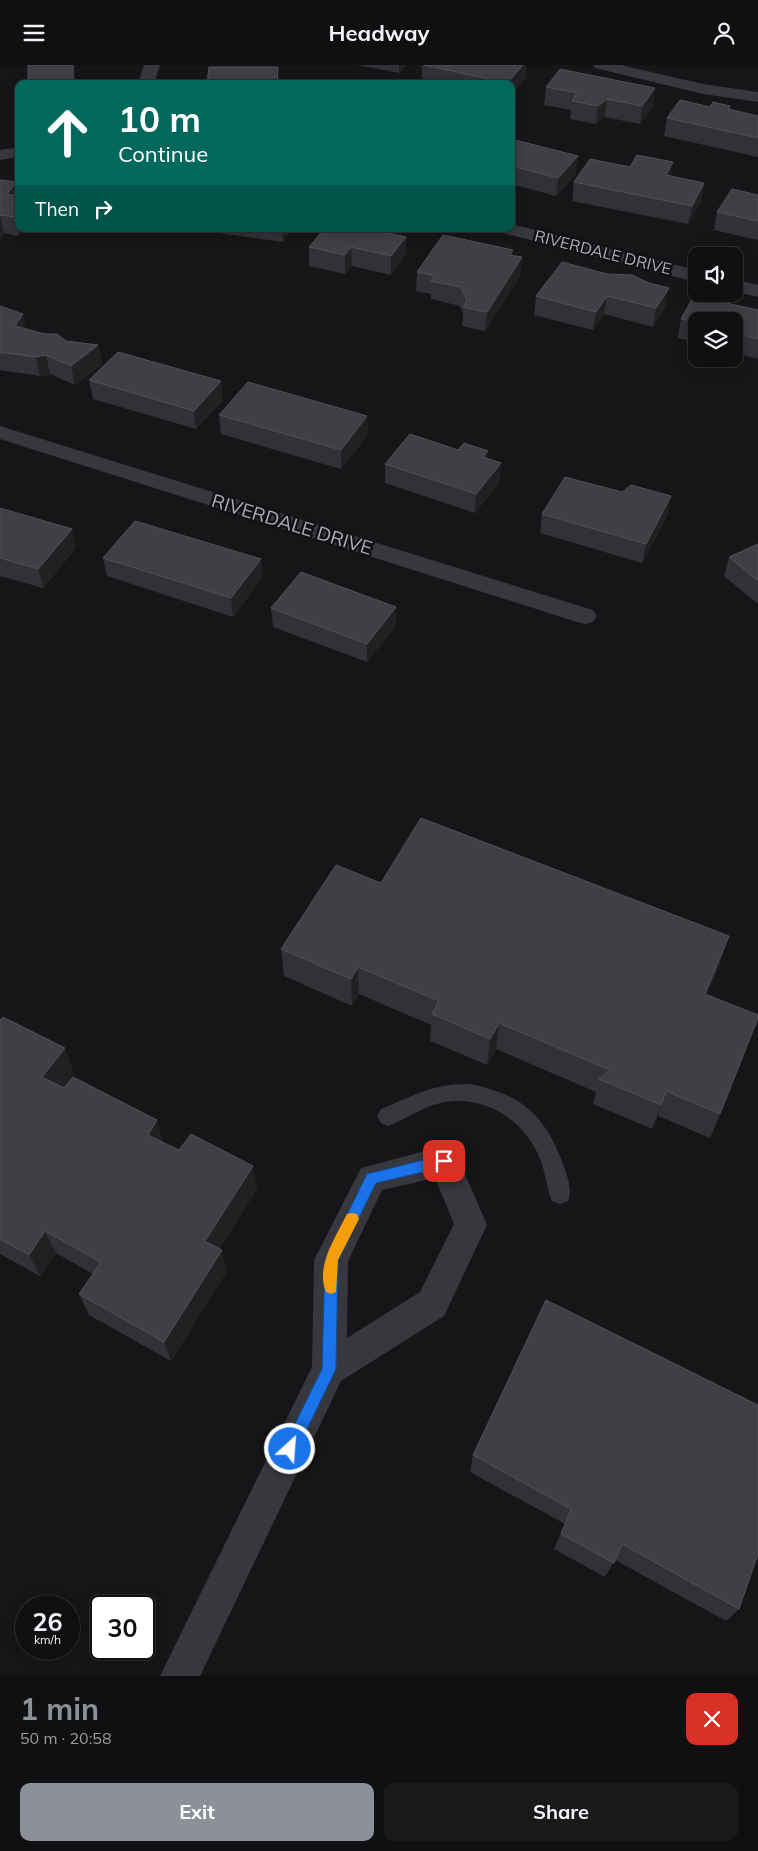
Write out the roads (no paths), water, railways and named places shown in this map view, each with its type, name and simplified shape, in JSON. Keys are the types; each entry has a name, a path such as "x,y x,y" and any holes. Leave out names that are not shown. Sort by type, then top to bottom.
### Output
{"street":[{"path":"147,80 152,65"},
{"path":"601,65 703,89 758,97"},
{"path":"0,155 15,153"},
{"name":"RIVERDALE DRIVE","path":"515,231 688,274"},
{"path":"743,287 758,291"},
{"name":"RIVERDALE DRIVE","path":"0,432 585,616"},
{"path":"180,1676 329,1369 332,1260 372,1178 444,1161 471,1225 432,1304 329,1369"}],"lane":[{"path":"388,1117 443,1093 484,1095 520,1111 544,1140 556,1168 560,1194"}]}
